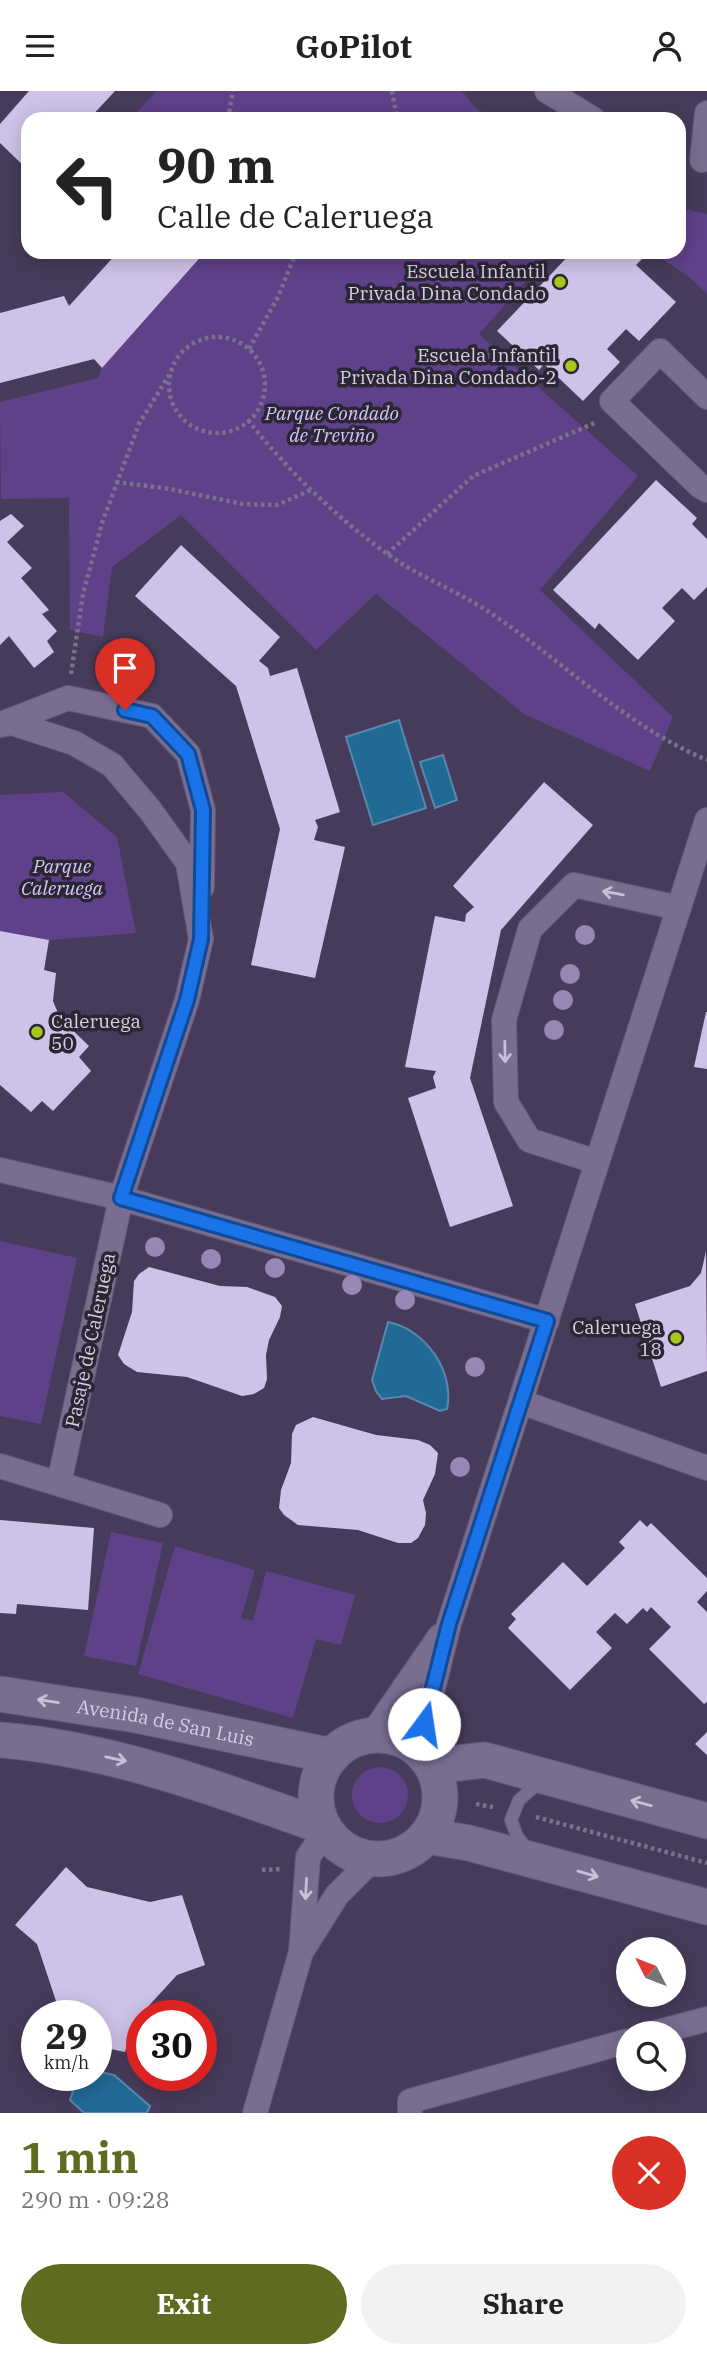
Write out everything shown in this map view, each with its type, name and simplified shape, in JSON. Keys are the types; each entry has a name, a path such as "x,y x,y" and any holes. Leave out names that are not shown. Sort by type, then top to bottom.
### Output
{"street":[{"path":"547,91 582,112"},
{"path":"696,159 707,113"},
{"path":"707,397 660,351 611,401 700,487 707,490"},
{"path":"0,725 68,698 152,716 188,754 203,810 201,939"},
{"path":"0,725 12,723 74,743 112,765 150,810 188,863 201,939"},
{"path":"425,1758 449,1624 707,820"},
{"path":"597,1162 529,1140 506,1102 504,1020 530,929 574,885 679,908"},
{"name":"Pasaje de Caleruega","path":"59,1483 121,1198 187,1000 201,939"},
{"path":"0,1170 121,1198 547,1321"},
{"path":"522,1402 707,1468"},
{"path":"0,1466 160,1515"},
{"path":"371,1735 449,1624"},
{"name":"Avenida de San Luis","path":"0,1694 136,1715 332,1756"},
{"path":"371,1735 396,1738 425,1758 441,1795 438,1817 427,1836 402,1855 380,1860 362,1858 345,1850 325,1829 319,1818 316,1796 321,1775 332,1756 351,1742 371,1735"},
{"path":"0,1740 123,1760 263,1805 325,1829"},
{"path":"425,1758 485,1760 707,1821"},
{"path":"255,2113 301,1952 308,1857 325,1829"},
{"path":"427,1836 534,1859 707,1907"},
{"path":"301,1952 337,1895 373,1859"},
{"path":"686,2025 707,2019"},
{"path":"410,2113 410,2101 616,2044"}],"lane":[{"path":"534,1859 517,1836 511,1820 519,1800 545,1778"}],"path":[{"path":"229,112 233,91"},
{"path":"392,91 396,112"},
{"path":"249,349 278,297 293,259"},
{"path":"68,698 89,568 116,482 139,424 180,353 197,340 215,337 234,340 249,349 257,358 265,384 262,400 248,420 225,432 202,431 181,418 169,391 169,375"},
{"path":"387,554 473,476 622,411"},
{"path":"248,420 270,448 311,490 387,554 492,613 620,710 687,752 707,761"},
{"path":"116,482 254,504 278,505 311,490"},
{"path":"477,1804 707,1863"}],"green space":[{"path":"157,91 462,91 481,112 137,112"},
{"path":"686,210 707,214 707,294 688,276 662,259 686,259"},
{"name":"Parque Condado de Treviño","path":"199,259 546,259 479,334 638,476 540,590 673,717 650,771 524,714 376,594 316,650 181,515 112,567 103,637 70,630 69,498 1,499 0,402 98,378 102,368"},
{"name":"Parque Caleruega","path":"63,792 117,837 136,933 49,940 0,931 0,795"},
{"path":"0,1241 77,1258 41,1424 0,1416"},
{"path":"111,1532 163,1543 136,1666 84,1656"},
{"path":"175,1546 255,1570 241,1618 253,1621 266,1571 355,1595 341,1645 316,1639 293,1718 138,1674"},
{"path":"380,1767 391,1769 400,1775 406,1784 406,1806 400,1815 391,1821 380,1823 369,1821 360,1815 354,1806 352,1795 354,1784 360,1775 369,1769"}],"water":[{"path":"399,720 426,808 373,825 346,737"},
{"path":"443,755 457,800 435,808 420,762"},
{"path":"388,1322 414,1333 434,1354 446,1380 447,1409 440,1411 406,1396 382,1399 376,1391 372,1380"},
{"path":"112,2075 126,2085 126,2091 133,2091 150,2106 147,2113 84,2113 70,2100 73,2091 112,2091"}],"building":[{"path":"29,91 115,91 96,112 21,112 21,163 0,143 0,124"},
{"path":"112,259 199,259 102,368 94,359 0,383 0,313 64,296 69,306"},
{"path":"565,259 642,259 636,265 676,302 639,341 626,329 607,349 620,362 583,401 544,364 539,370 497,331"},
{"path":"656,480 697,518 692,524 707,539 707,587 694,600 682,588 662,608 675,621 638,660 599,623 595,629 553,590"},
{"path":"11,514 24,526 7,542 32,568 21,578 49,610 42,614 57,631 47,641 54,652 34,668 9,636 0,645 0,521"},
{"path":"181,545 280,637 259,661 268,668 270,676 297,668 340,812 315,820 318,827 314,840 345,847 315,978 251,965 280,829 236,686 135,596"},
{"path":"544,782 593,825 501,930 470,1078 513,1206 450,1227 408,1098 436,1088 433,1077 436,1071 405,1067 435,916 465,922 466,914 474,907 453,886"},
{"name":"Caleruega 50","path":"0,931 49,940 44,970 56,973 53,1001 60,1018 89,1046 79,1057 91,1071 53,1111 42,1101 31,1112 0,1085"},
{"path":"707,1012 707,1069 694,1067"},
{"name":"Caleruega 18","path":"706,1251 707,1371 661,1387 635,1304 690,1286 701,1273"},
{"path":"149,1267 220,1286 247,1287 275,1297 282,1306 269,1340 264,1388 254,1394 242,1396 187,1377 137,1372 124,1364 118,1355 132,1312 134,1281"},
{"path":"313,1417 376,1435 418,1440 430,1445 438,1453 435,1474 423,1500 425,1525 418,1538 411,1543 398,1543 358,1530 298,1525 284,1515 279,1508 281,1490 291,1463 292,1434 296,1425"},
{"path":"0,1520 94,1528 88,1610 17,1604 16,1614 0,1613"},
{"path":"640,1520 647,1527 651,1523 707,1578 707,1591 697,1602 707,1612 707,1702 704,1704 649,1649 671,1627 651,1607 647,1612 643,1608 627,1624 615,1613 596,1632 612,1648 570,1690 508,1628 516,1619 511,1614 563,1562 587,1586 625,1548 619,1542"},
{"path":"707,1732 707,1755 695,1744"},
{"path":"66,1867 87,1887 150,1902 182,1895 205,1965 177,1975 154,2000 126,2000 125,2052 112,2049 112,2000 56,2000 37,1944 15,1925"}],"place":[{"name":"Escuela Infantil Privada Dina Condado","path":"560,282"},
{"name":"Escuela Infantil Privada Dina Condado-2","path":"571,366"},
{"name":"Caleruega 50","path":"37,1032"},
{"name":"Caleruega 18","path":"676,1338"}],"route":[{"path":"125,710 152,716 188,754 203,810 201,939 187,1000 121,1198 547,1321 449,1624 424,1724"}]}
